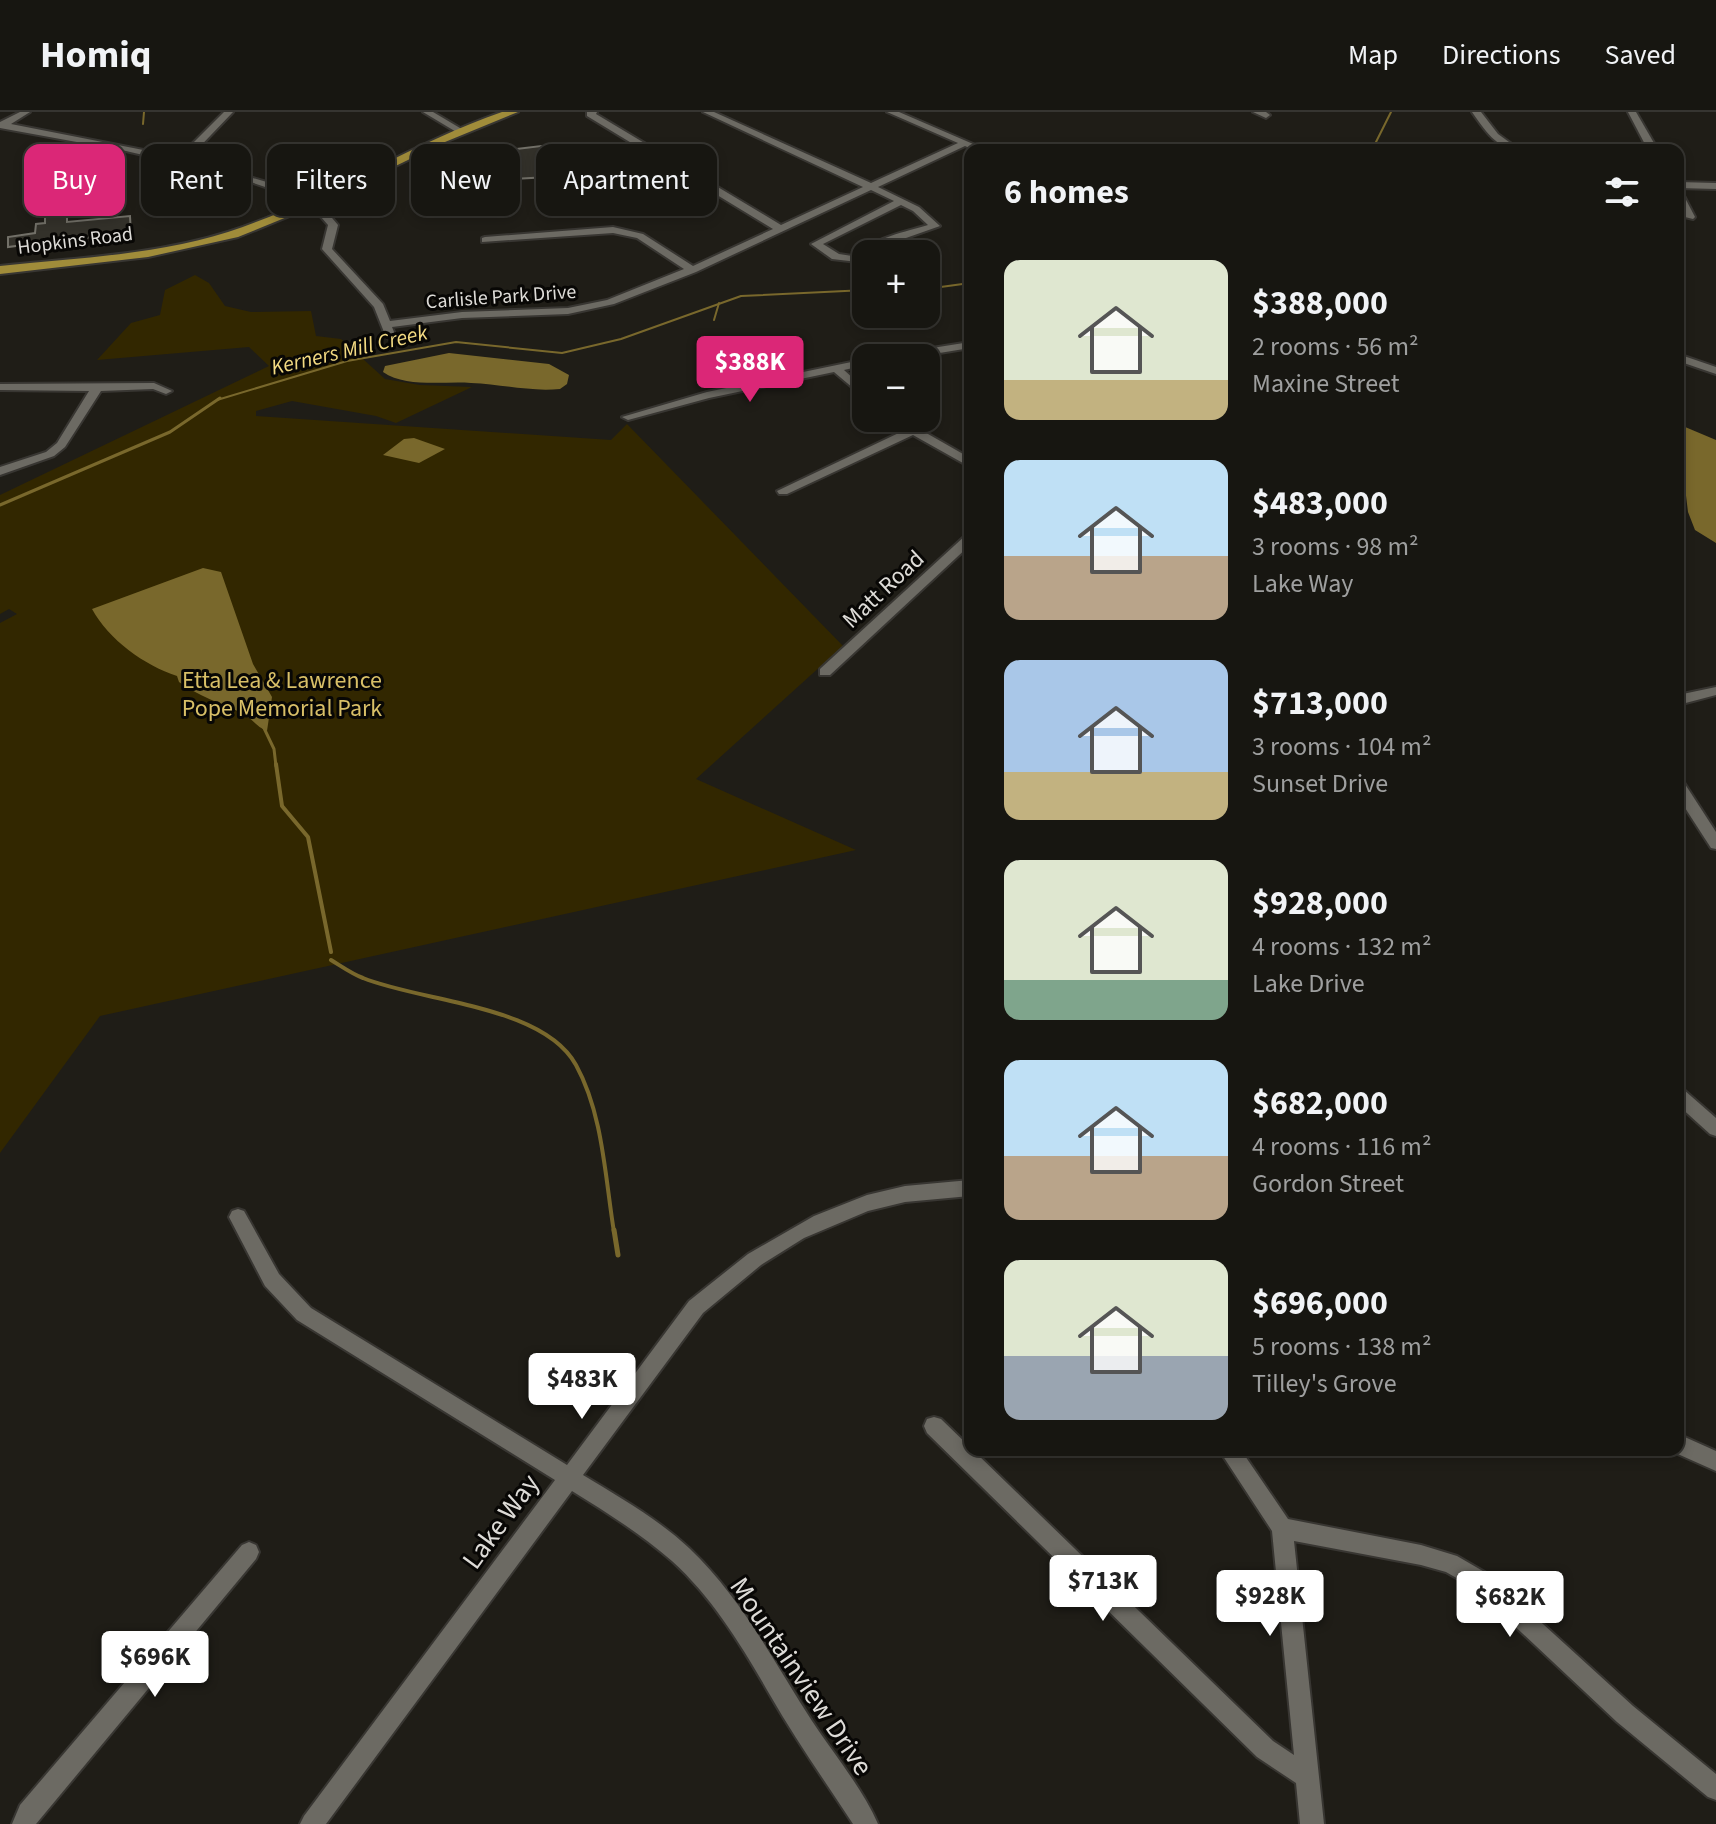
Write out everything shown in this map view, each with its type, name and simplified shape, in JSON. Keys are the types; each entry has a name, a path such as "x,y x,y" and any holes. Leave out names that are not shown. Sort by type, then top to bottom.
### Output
{"main road":[{"name":"Hopkins Road","path":"395,161 512,112"},
{"name":"Hopkins Road","path":"0,270 205,242 248,229 276,216"}],"street":[{"path":"2,125 26,112"},
{"path":"197,144 229,112"},
{"path":"427,112 461,131"},
{"path":"593,112 590,114 780,229"},
{"path":"707,112 901,201 935,226 891,240"},
{"path":"891,112 965,143"},
{"path":"907,119 923,112"},
{"path":"1476,112 1495,136 1506,144"},
{"path":"1632,112 1650,144"},
{"path":"2,125 141,152"},
{"name":"Carlisle Park Drive","path":"388,324 462,315 543,313 588,308 643,292 965,143"},
{"path":"1684,185 1716,186"},
{"path":"852,260 842,259 816,244 901,201"},
{"path":"1684,206 1690,217"},
{"path":"331,216 333,225 327,249 379,306 391,337"},
{"path":"485,240 613,230 640,236 692,270"},
{"path":"940,350 964,346"},
{"path":"1684,359 1716,371"},
{"path":"628,417 691,399 852,364"},
{"path":"835,367 852,383"},
{"path":"0,387 154,386 166,391"},
{"path":"0,471 50,454 61,445 97,388"},
{"path":"783,491 910,432"},
{"path":"914,432 964,460"},
{"name":"Matt Road","path":"825,672 964,544"},
{"path":"1684,699 1716,691"},
{"path":"1684,794 1716,844"},
{"path":"1684,1100 1716,1129"},
{"name":"Lake Way","path":"312,1824 696,1307 742,1267 845,1211 869,1202 964,1189"},
{"name":"Mountainview Drive","path":"238,1217 272,1280 304,1314 626,1513 681,1555 722,1601 760,1654 778,1688 866,1824"},
{"path":"934,1426 964,1455"},
{"path":"1684,1447 1716,1461"},
{"path":"965,1456 1265,1749 1307,1777"},
{"path":"1233,1456 1282,1528 1312,1824"},
{"path":"1282,1528 1421,1555 1450,1563 1481,1581 1625,1714 1716,1789"},
{"path":"24,1824 28,1813 249,1552"}],"green space":[{"name":"Etta Lea & Lawrence Pope Memorial Park","path":"195,275 209,283 225,306 251,312 311,311 316,336 341,339 385,379 420,385 472,387 396,423 376,416 292,401 256,411 256,416 611,440 627,424 843,646 696,779 856,850 100,1016 0,1153 0,623 17,614 9,609 0,614 0,495 269,366 249,347 97,360 131,323 160,315 165,290"}],"shaded area":[{"path":"449,353 549,364 569,375 567,384 560,389 549,390 471,383 426,383 403,380 383,372 385,366"},
{"path":"1684,427 1716,440 1716,543 1695,530 1688,512 1684,479"},
{"path":"414,438 445,449 419,463 383,455 404,439"},
{"path":"203,568 221,572 253,664 272,697 267,731 242,713 194,691 179,682 177,676 128,650 108,631 92,609"}],"building":[{"path":"536,147 536,178 520,179 520,149"},
{"path":"45,216 67,216 67,222 130,216 131,235 63,239 60,245 48,246 46,242 8,247 8,237 35,233 36,224 45,223"}],"waterway":[{"path":"143,124 144,112"},
{"name":"Kerners Mill Creek","path":"1375,144 1391,112"},
{"name":"Kerners Mill Creek","path":"940,287 964,284"},
{"name":"Kerners Mill Creek","path":"719,304 741,296 852,291"},
{"name":"Kerners Mill Creek","path":"217,400 347,361 456,342 562,353 621,339 719,304"},
{"path":"714,320 719,304"},
{"name":"Kerners Mill Creek","path":"0,505 170,432 217,400"},
{"path":"263,726 274,749 276,766"},
{"path":"276,764 282,806 308,837 331,952"},
{"path":"331,960 359,976 388,986 510,1017 537,1029 560,1045 576,1065 592,1104 602,1146 614,1232"},
{"path":"614,1230 618,1255"}]}
